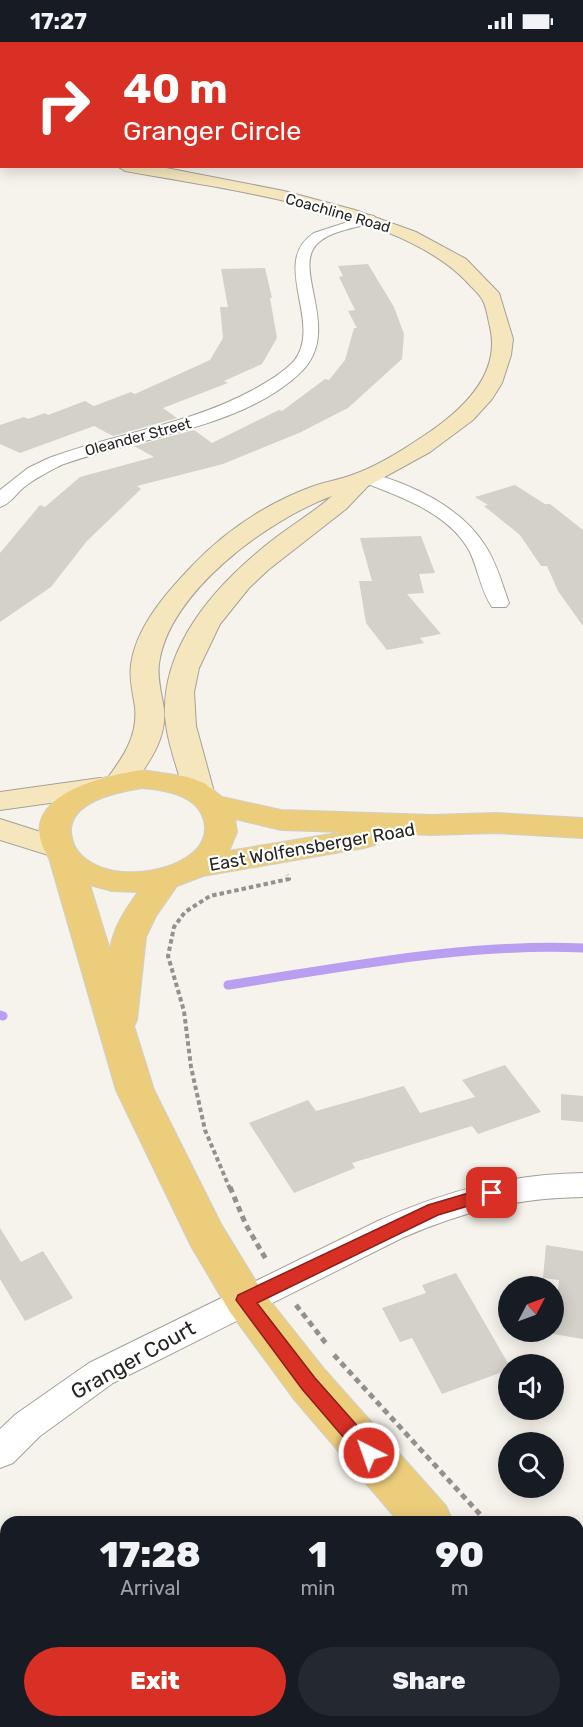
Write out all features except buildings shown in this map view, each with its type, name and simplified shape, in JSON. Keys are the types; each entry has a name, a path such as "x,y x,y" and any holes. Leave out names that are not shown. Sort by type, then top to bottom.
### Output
{"main road":[{"name":"Coachline Road","path":"110,784 143,746 149,730 145,664 152,643 174,604 188,586 222,550 266,519 321,492 363,478 440,436 477,404 498,371 502,355 503,326 496,303 461,265 421,240 369,219 310,203 135,168"},
{"name":"Coachline Road","path":"206,799 180,717 183,670 193,649 221,605 245,578 278,548 341,502 363,478"},
{"path":"0,801 110,784 162,780 182,785 206,799 222,821 220,838 210,855 179,873 140,913 129,937 117,1034"},
{"path":"110,784 84,794 62,813 55,836 135,1090 206,1234 262,1292 309,1384 424,1516"},
{"name":"East Wolfensberger Road","path":"206,799 281,820 432,825 495,823 583,828"},
{"name":"East Wolfensberger Road","path":"179,873 432,825"},
{"path":"0,829 61,853 76,867 108,880 127,882 179,873"}],"street":[{"name":"Oleander Street","path":"0,501 21,482 62,459 108,444 187,425 266,390 289,374 304,359 313,326 301,264 303,252 314,240 369,219"},
{"path":"363,478 424,502 457,524 476,546 499,603"},
{"name":"Granger Court","path":"0,1452 28,1425 101,1373 262,1292 434,1210 511,1188 583,1185"}],"path":[{"path":"284,870 290,879 210,896 184,912 174,927 168,956 184,1011 191,1067 205,1130 246,1225 262,1292 334,1355 482,1516"}],"waterway":[{"path":"228,985 449,953 538,947 583,948"}],"route":[{"path":"369,1453 309,1384 245,1300 390,1229 434,1210 492,1193"}]}
